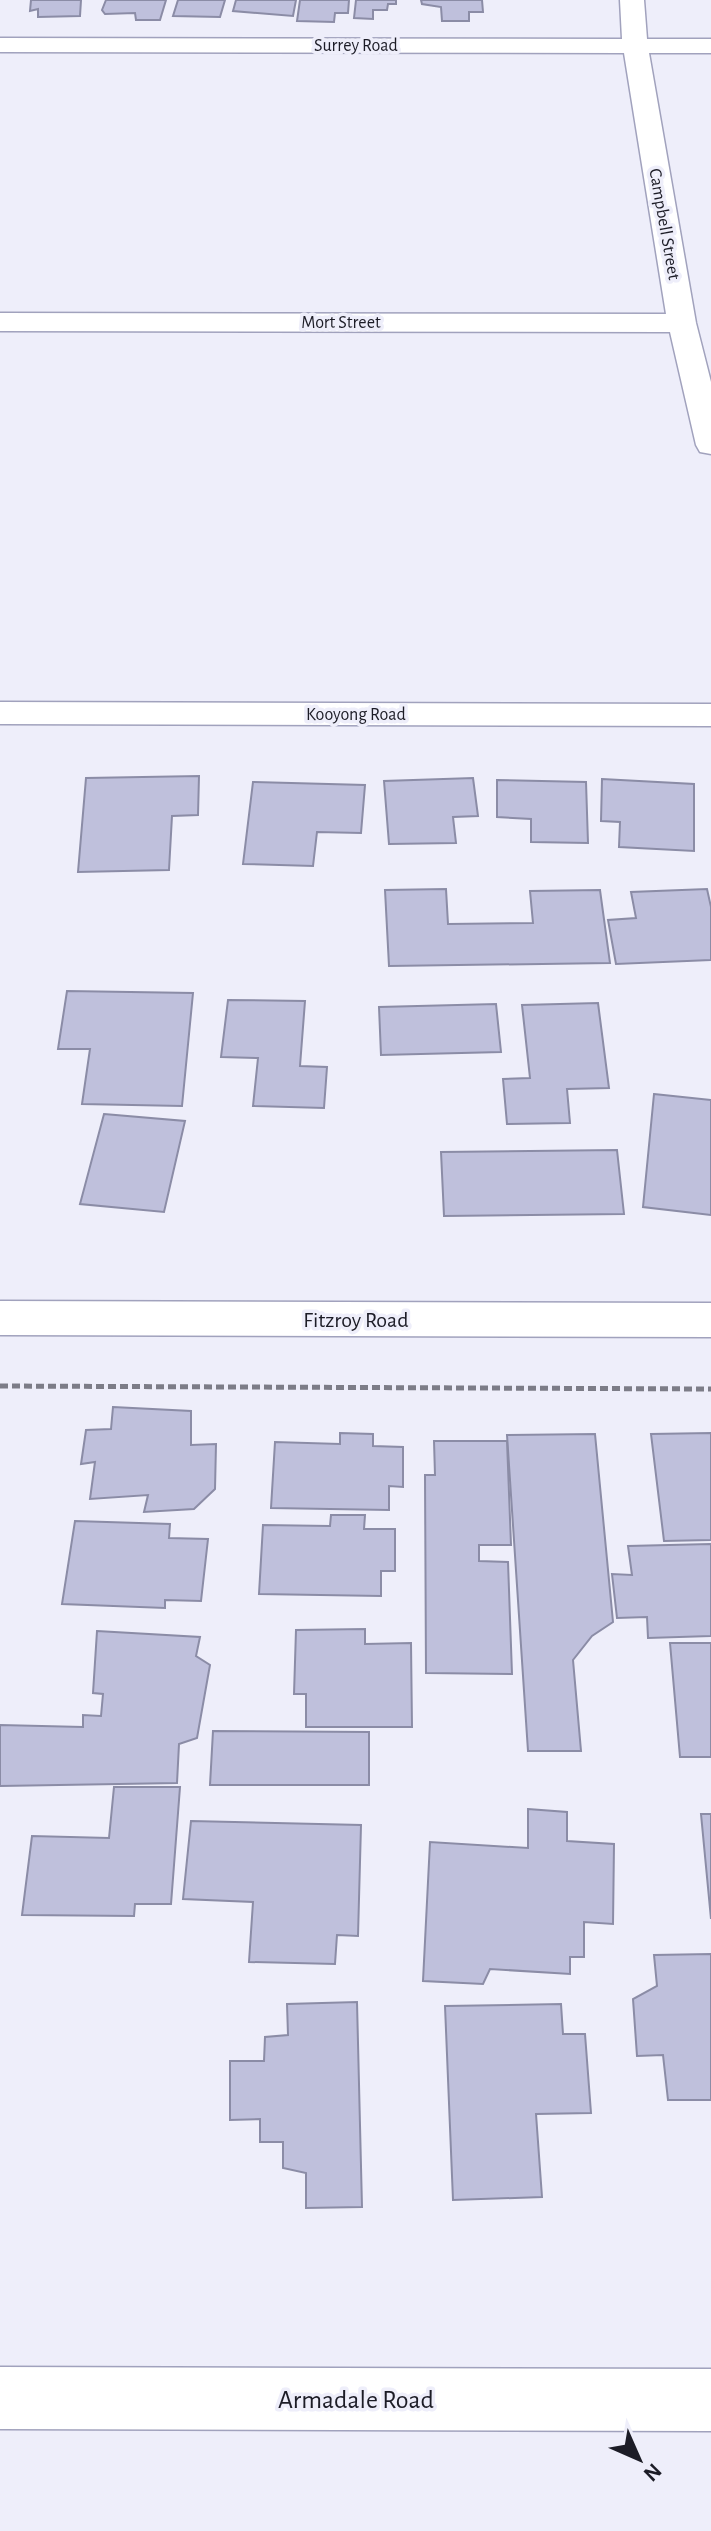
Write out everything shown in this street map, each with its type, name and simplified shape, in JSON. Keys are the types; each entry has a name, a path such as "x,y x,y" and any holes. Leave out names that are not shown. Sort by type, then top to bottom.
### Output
{"street":[{"name":"Campbell Street","path":"632,0 635,45 682,323 711,445"},
{"name":"Surrey Road","path":"0,45 711,46"},
{"name":"Mort Street","path":"0,322 682,323"},
{"name":"Kooyong Road","path":"0,713 711,715"},
{"name":"Fitzroy Road","path":"0,1318 711,1320"},
{"name":"Armadale Road","path":"0,2398 711,2400"}],"path":[{"path":"0,1386 711,1389"}],"building":[{"path":"31,0 81,0 80,16 38,17 38,9 30,11"},
{"path":"106,0 166,0 160,20 136,20 135,13 105,14 102,10"},
{"path":"178,0 225,0 220,17 173,16"},
{"path":"236,0 296,0 293,16 233,11"},
{"path":"300,0 349,0 348,13 335,13 334,22 297,21"},
{"path":"356,0 396,0 396,4 388,4 387,10 373,10 373,19 354,18"},
{"path":"421,0 482,0 483,12 469,12 469,21 442,21 441,7 422,4"},
{"path":"199,776 198,815 172,816 169,870 78,872 86,778"},
{"path":"473,778 478,816 453,817 456,843 389,844 384,781"},
{"path":"602,779 694,784 694,851 619,847 620,822 601,821"},
{"path":"497,780 586,782 588,843 531,842 531,819 497,817"},
{"path":"253,782 365,785 361,833 317,832 313,866 243,864"},
{"path":"446,889 448,924 533,923 530,891 600,890 610,963 389,966 385,890"},
{"path":"707,889 711,907 711,960 616,964 608,920 636,918 631,892"},
{"path":"67,991 193,993 182,1106 82,1104 90,1049 58,1049"},
{"path":"228,1000 305,1001 300,1066 327,1067 324,1108 253,1106 258,1058 221,1057"},
{"path":"598,1003 609,1088 567,1089 570,1123 507,1124 503,1079 530,1078 522,1005"},
{"path":"496,1004 501,1052 381,1055 379,1007"},
{"path":"654,1094 711,1100 711,1215 643,1207"},
{"path":"104,1114 185,1121 164,1212 80,1204"},
{"path":"617,1150 624,1214 444,1216 441,1152"},
{"path":"113,1407 191,1411 191,1445 216,1444 215,1489 194,1509 144,1512 148,1495 90,1499 95,1462 81,1464 86,1430 111,1429"},
{"path":"340,1433 373,1434 373,1446 403,1447 403,1487 389,1486 389,1510 271,1508 275,1442 340,1444"},
{"path":"711,1433 711,1540 664,1541 651,1434"},
{"path":"595,1434 613,1622 592,1636 573,1660 581,1751 528,1751 507,1435"},
{"path":"434,1441 507,1441 511,1545 479,1545 479,1561 508,1562 512,1674 426,1673 425,1475 435,1475"},
{"path":"331,1515 365,1515 364,1529 395,1529 395,1571 381,1571 381,1596 259,1594 263,1525 330,1526"},
{"path":"75,1521 170,1524 169,1538 208,1539 201,1601 165,1600 165,1608 62,1604"},
{"path":"711,1544 711,1636 648,1638 647,1617 617,1618 612,1574 632,1575 628,1546"},
{"path":"365,1629 365,1644 411,1643 412,1727 306,1727 306,1694 294,1694 296,1630"},
{"path":"97,1631 200,1637 196,1656 210,1665 197,1738 179,1744 177,1783 0,1786 0,1725 83,1727 83,1715 101,1716 103,1694 93,1693"},
{"path":"670,1643 711,1643 711,1757 680,1757"},
{"path":"213,1731 369,1732 369,1785 210,1785"},
{"path":"114,1787 180,1787 171,1904 135,1904 134,1916 22,1915 32,1836 109,1838"},
{"path":"528,1809 567,1812 567,1841 614,1844 613,1924 584,1922 584,1957 570,1957 570,1974 490,1969 483,1984 423,1981 430,1842 528,1848"},
{"path":"701,1814 711,1814 711,1919"},
{"path":"191,1821 361,1825 358,1936 337,1935 335,1964 249,1962 253,1902 183,1899"},
{"path":"711,1954 711,2100 668,2100 663,2055 637,2056 633,1999 657,1986 654,1955"},
{"path":"357,2002 362,2207 306,2208 306,2173 283,2168 283,2142 260,2142 260,2119 230,2120 230,2061 264,2061 265,2037 288,2035 287,2004"},
{"path":"561,2004 563,2034 585,2034 591,2113 536,2114 542,2197 453,2200 445,2006"}]}
